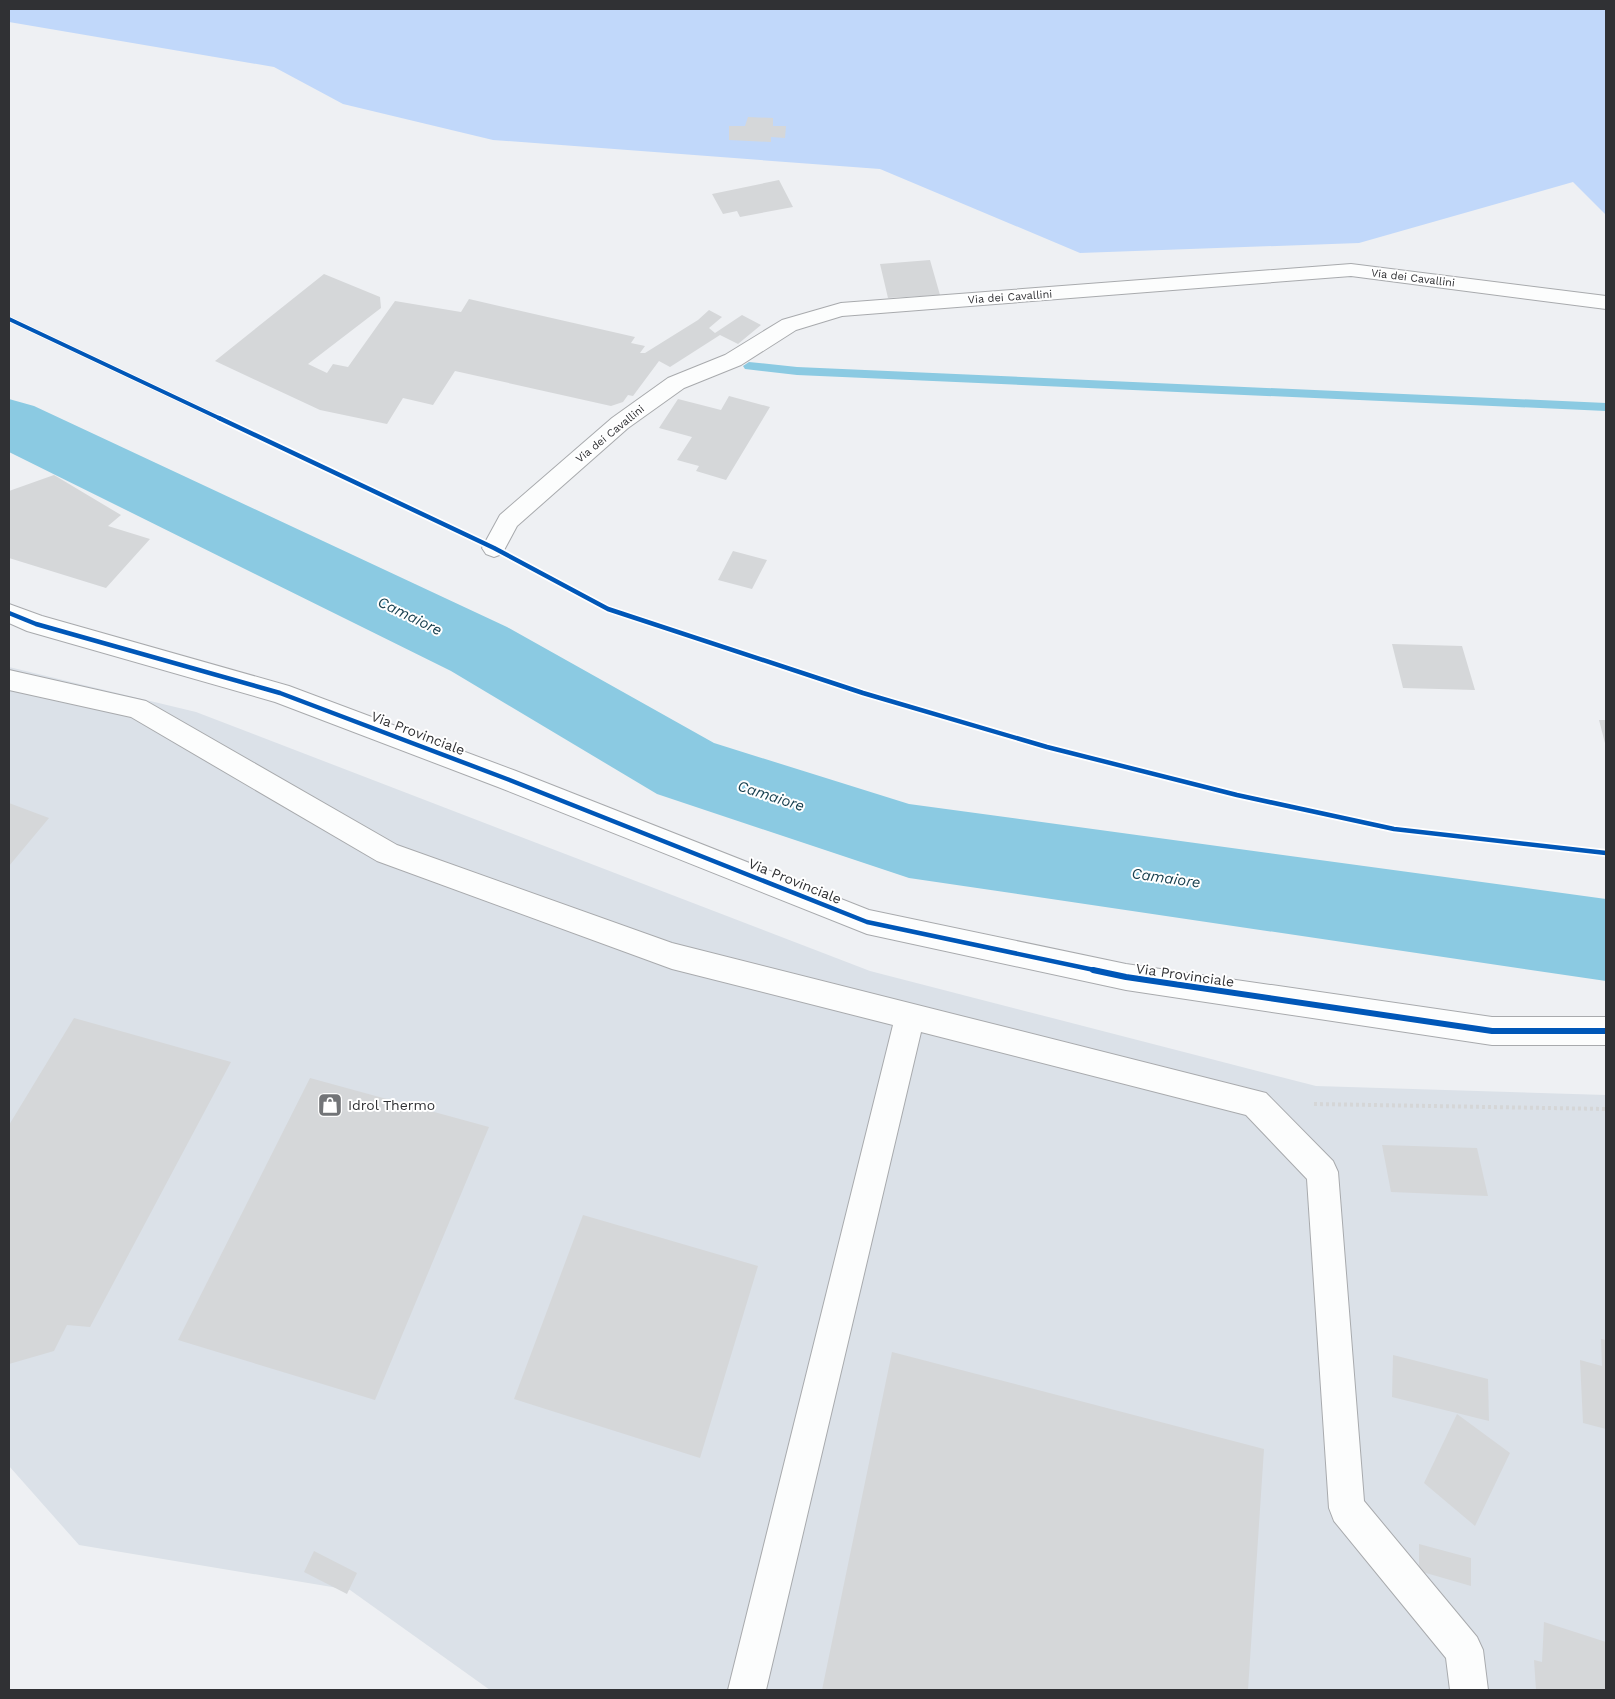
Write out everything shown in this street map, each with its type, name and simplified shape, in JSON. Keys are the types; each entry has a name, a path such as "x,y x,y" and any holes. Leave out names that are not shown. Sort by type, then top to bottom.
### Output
{"main road":[{"name":"Via dei Cavallini","path":"494,548 508,521 620,422 676,383 733,360 788,325 841,310 1231,282 1307,272 1351,270 1606,303"},
{"name":"Via Provinciale","path":"9,613 36,624 280,693 507,778 867,922 1126,978 1492,1031 1606,1032"},
{"path":"9,680 137,708 387,853 672,956 1255,1103 1322,1172 1347,1508 1464,1650 1469,1690"},
{"path":"747,1690 910,1016"}],"path":[{"path":"1255,1103 1606,1109"}],"shaded area":[{"path":"9,9 1606,9 1606,215 1573,182 1359,243 1080,253 880,169 493,140 343,104 274,67 9,22"},
{"path":"9,667 196,712 870,971 1316,1086 1606,1095 1606,1690 490,1690 350,1590 79,1545 9,1466"}],"building":[{"path":"748,117 773,118 773,126 786,126 785,138 771,137 771,142 729,140 729,126 745,126"},
{"path":"779,180 793,207 740,217 737,211 723,214 712,194"},
{"path":"930,260 940,295 888,298 880,264"},
{"path":"324,274 380,297 381,308 308,364 327,373 333,364 348,367 395,301 461,312 469,299 635,337 631,343 645,346 640,353 645,353 698,320 709,310 722,317 709,328 715,333 742,315 761,325 738,344 720,335 670,367 659,361 633,396 628,395 623,402 611,406 455,371 433,405 403,398 387,424 320,410 215,361"},
{"path":"729,396 770,407 726,480 696,471 699,466 677,460 692,437 659,428 678,399 721,410"},
{"path":"54,475 121,515 108,526 150,539 106,588 9,558 9,491"},
{"path":"733,551 767,560 752,589 718,580"},
{"path":"1392,644 1462,646 1475,690 1403,688"},
{"path":"1599,720 1606,720 1606,747"},
{"path":"9,803 49,818 9,866"},
{"path":"74,1018 231,1062 90,1327 67,1325 54,1351 9,1364 9,1125"},
{"path":"310,1078 489,1127 375,1400 178,1340"},
{"path":"1382,1145 1477,1148 1488,1196 1391,1192"},
{"path":"583,1215 758,1266 700,1458 514,1399"},
{"path":"1601,1339 1606,1340 1606,1429 1583,1423 1580,1360 1602,1366"},
{"path":"892,1352 1264,1449 1248,1690 822,1690"},
{"path":"1393,1355 1488,1379 1489,1421 1392,1397"},
{"path":"1457,1414 1510,1453 1475,1526 1424,1483"},
{"path":"1419,1544 1471,1558 1471,1586 1419,1571"},
{"path":"314,1551 357,1573 347,1594 304,1572"},
{"path":"1544,1622 1606,1642 1606,1690 1536,1690 1534,1660 1542,1662"}],"waterway":[{"path":"749,366 797,371 1606,407"},
{"name":"Camaiore","path":"9,423 479,649 687,769 909,841 1606,940"}],"cycle path":[{"path":"9,319 494,548 608,609 863,693 1047,747 1237,795 1394,829 1606,853"},
{"path":"9,613 36,624 280,693 507,779 867,922 1126,977 1492,1031 1606,1031"}],"place":[{"name":"Idrol Thermo","path":"330,1105"}]}
